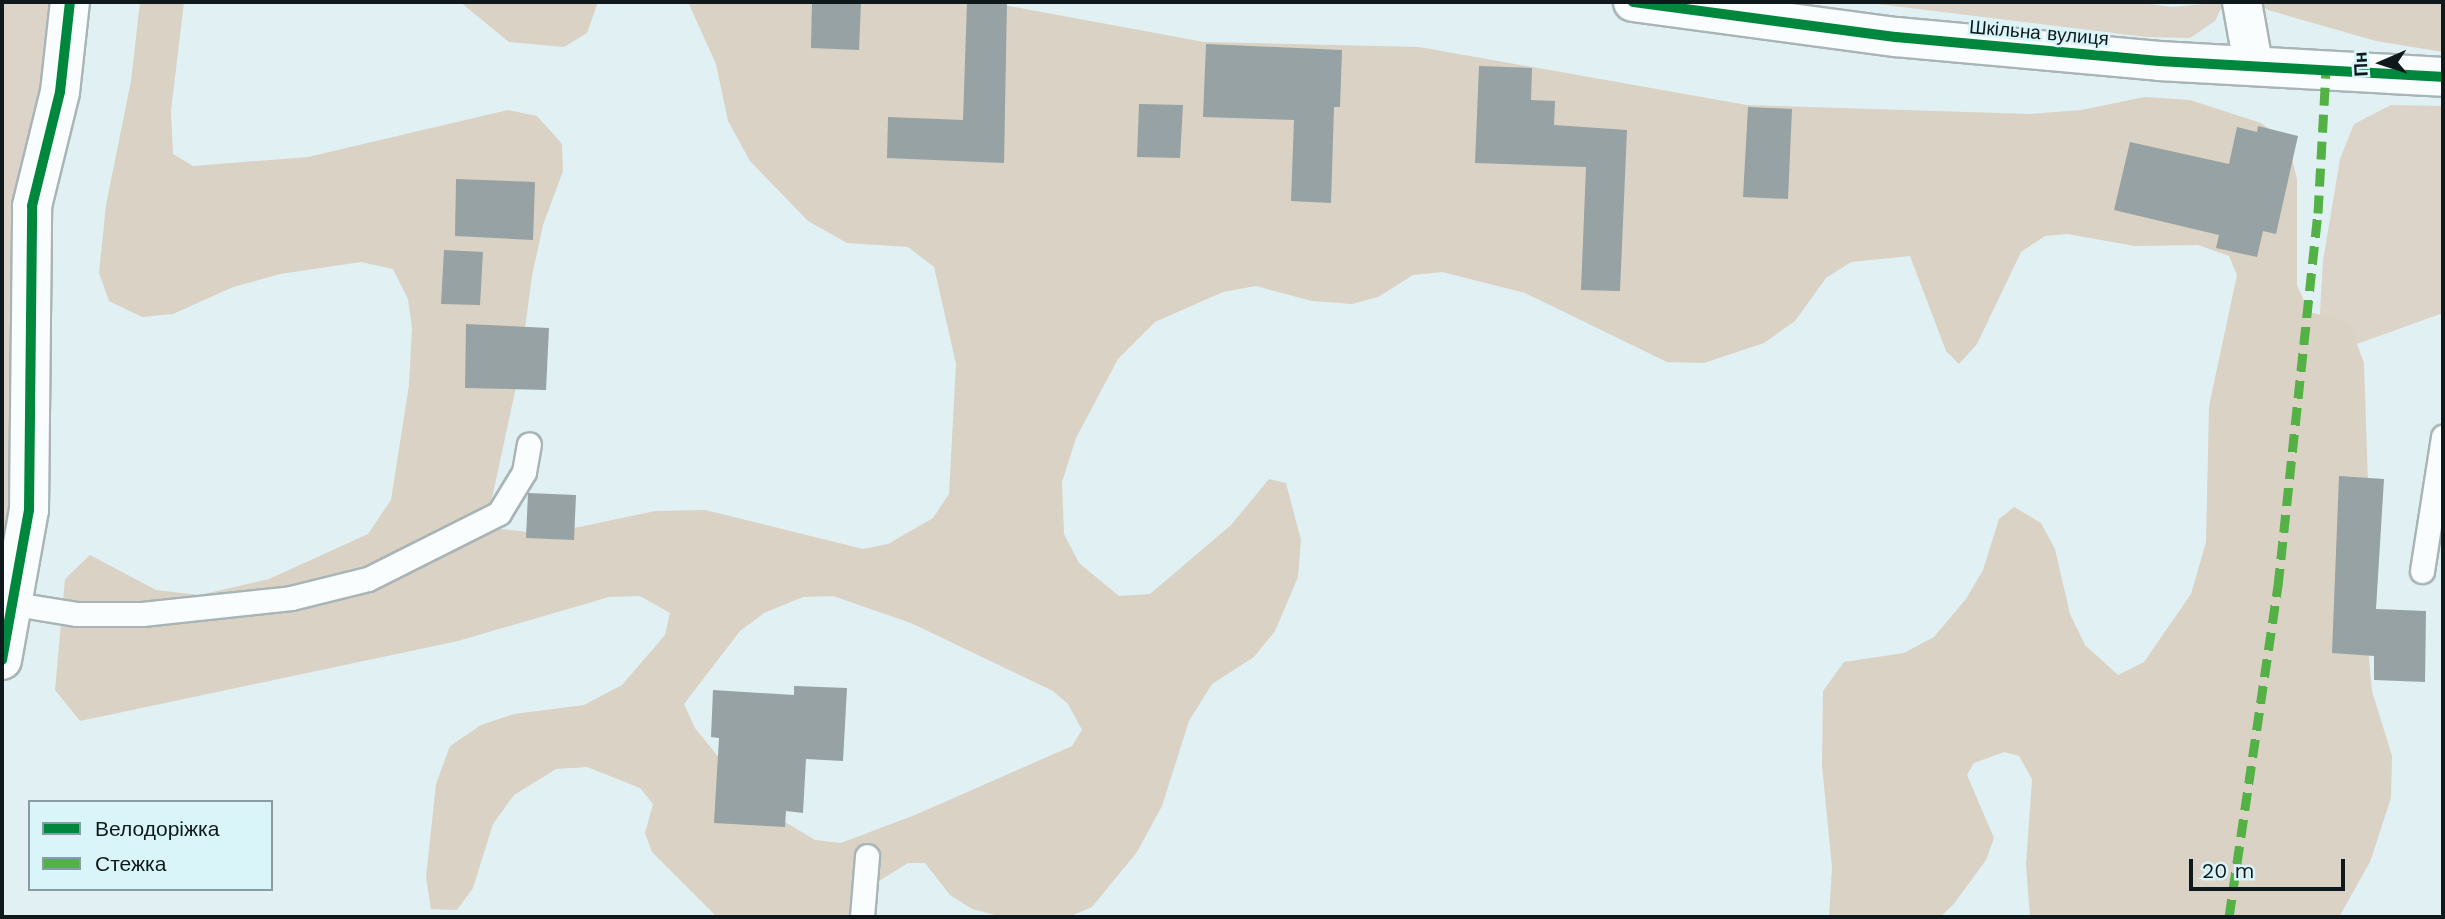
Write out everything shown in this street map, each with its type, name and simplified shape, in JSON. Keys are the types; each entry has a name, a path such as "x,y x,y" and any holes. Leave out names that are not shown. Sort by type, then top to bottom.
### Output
{"street":[{"path":"2,660 15,604 29,510 32,206 61,92 70,2"},
{"name":"Шкільна вулиця","path":"1633,2 1896,37 2158,61 2253,64 2443,77"},
{"path":"2242,2 2253,64"}],"lane":[{"path":"2421,571 2443,437"},
{"path":"15,604 77,614 142,614 291,598 368,579 499,513 524,472 529,444"},
{"path":"862,917 867,856"}],"shaded area":[{"path":"2,2 64,2 2,625"},
{"path":"140,2 184,2 171,111 173,154 193,166 308,157 508,110 537,116 562,144 563,171 543,225 532,276 519,373 491,503 501,529 546,534 655,511 705,510 863,549 888,544 933,518 949,494 956,364 934,267 908,247 847,243 808,221 750,161 728,121 716,64 688,2 987,2 1204,42 1419,47 1747,105 2030,114 2081,110 2145,97 2190,100 2261,123 2288,143 2297,179 2297,285 2309,312 2349,322 2364,363 2370,543 2367,638 2372,691 2392,756 2391,798 2370,862 2339,917 2030,917 2026,865 2032,779 2019,756 2004,752 1974,763 1967,775 1994,838 1986,860 1953,905 1940,917 1829,917 1832,867 1822,766 1823,691 1844,662 1904,653 1934,637 1966,599 1983,570 1999,519 2014,507 2041,523 2055,549 2070,614 2085,645 2118,675 2144,662 2191,594 2206,542 2209,406 2237,275 2229,256 2198,245 2135,246 2067,234 2045,236 2021,252 1977,344 1959,364 1946,351 1910,256 1851,262 1826,278 1795,321 1764,343 1704,363 1667,362 1525,293 1442,272 1413,275 1378,297 1352,304 1312,301 1256,286 1223,292 1155,322 1118,359 1076,438 1062,482 1064,534 1079,563 1119,596 1150,594 1231,525 1269,479 1286,483 1301,540 1298,577 1275,631 1254,657 1212,684 1189,721 1162,806 1137,852 1092,907 1068,917 999,916 972,909 950,895 925,863 908,863 874,884 856,917 717,917 652,852 645,833 653,804 640,788 587,767 556,769 514,795 493,824 473,888 457,910 431,909 426,877 436,784 450,746 481,725 514,714 584,705 622,685 665,635 670,613 640,596 609,597 458,641 80,721 55,690 65,579 90,555 156,590 200,595 269,579 368,534 391,500 409,385 412,328 408,299 393,269 361,262 280,274 233,287 173,314 142,317 109,301 99,273 106,205 131,81","holes":["833,596 911,623 1053,691 1068,704 1082,730 1072,746 915,815 841,843 815,840 770,813 741,785 695,728 684,704 740,631 764,613 803,597"]},
{"path":"460,2 598,2 587,33 564,47 509,42"},
{"path":"1861,2 2135,2 2172,7 2224,2 2215,21 2190,38 2146,37"},
{"path":"2257,2 2443,2 2443,52 2376,41 2268,10"},
{"path":"2391,105 2443,106 2443,313 2343,349 2243,917 2316,381 2323,261 2340,159 2354,124"}],"building":[{"path":"812,2 861,2 859,50 811,48"},
{"path":"967,2 1007,2 1004,163 887,158 888,117 963,120"},
{"path":"1206,44 1342,50 1340,107 1334,107 1331,203 1291,201 1294,120 1203,117"},
{"path":"1479,66 1532,68 1531,100 1555,101 1554,125 1627,130 1620,291 1581,290 1586,167 1475,163"},
{"path":"1139,104 1183,105 1180,158 1137,157"},
{"path":"1748,107 1792,109 1788,199 1743,197"},
{"path":"2258,126 2298,136 2276,234 2263,231 2257,257 2216,248 2219,235 2114,210 2130,142 2229,164 2237,127 2257,132"},
{"path":"456,179 535,182 533,240 455,236"},
{"path":"444,250 483,252 480,305 441,304"},
{"path":"466,324 549,328 546,390 465,388"},
{"path":"2339,476 2384,479 2376,609 2426,611 2425,682 2374,680 2374,656 2332,653"},
{"path":"528,493 576,495 574,540 526,538"},
{"path":"794,686 847,688 843,761 806,759 803,813 786,811 785,827 714,823 719,738 711,737 713,690 794,695"}],"marked path":[{"path":"2229,917 2278,586 2318,213 2326,71"}],"cycle path":[{"path":"2,660 29,510 32,206 60,92 70,2"},
{"path":"1633,2 1896,37 2159,61 2443,77"}]}
